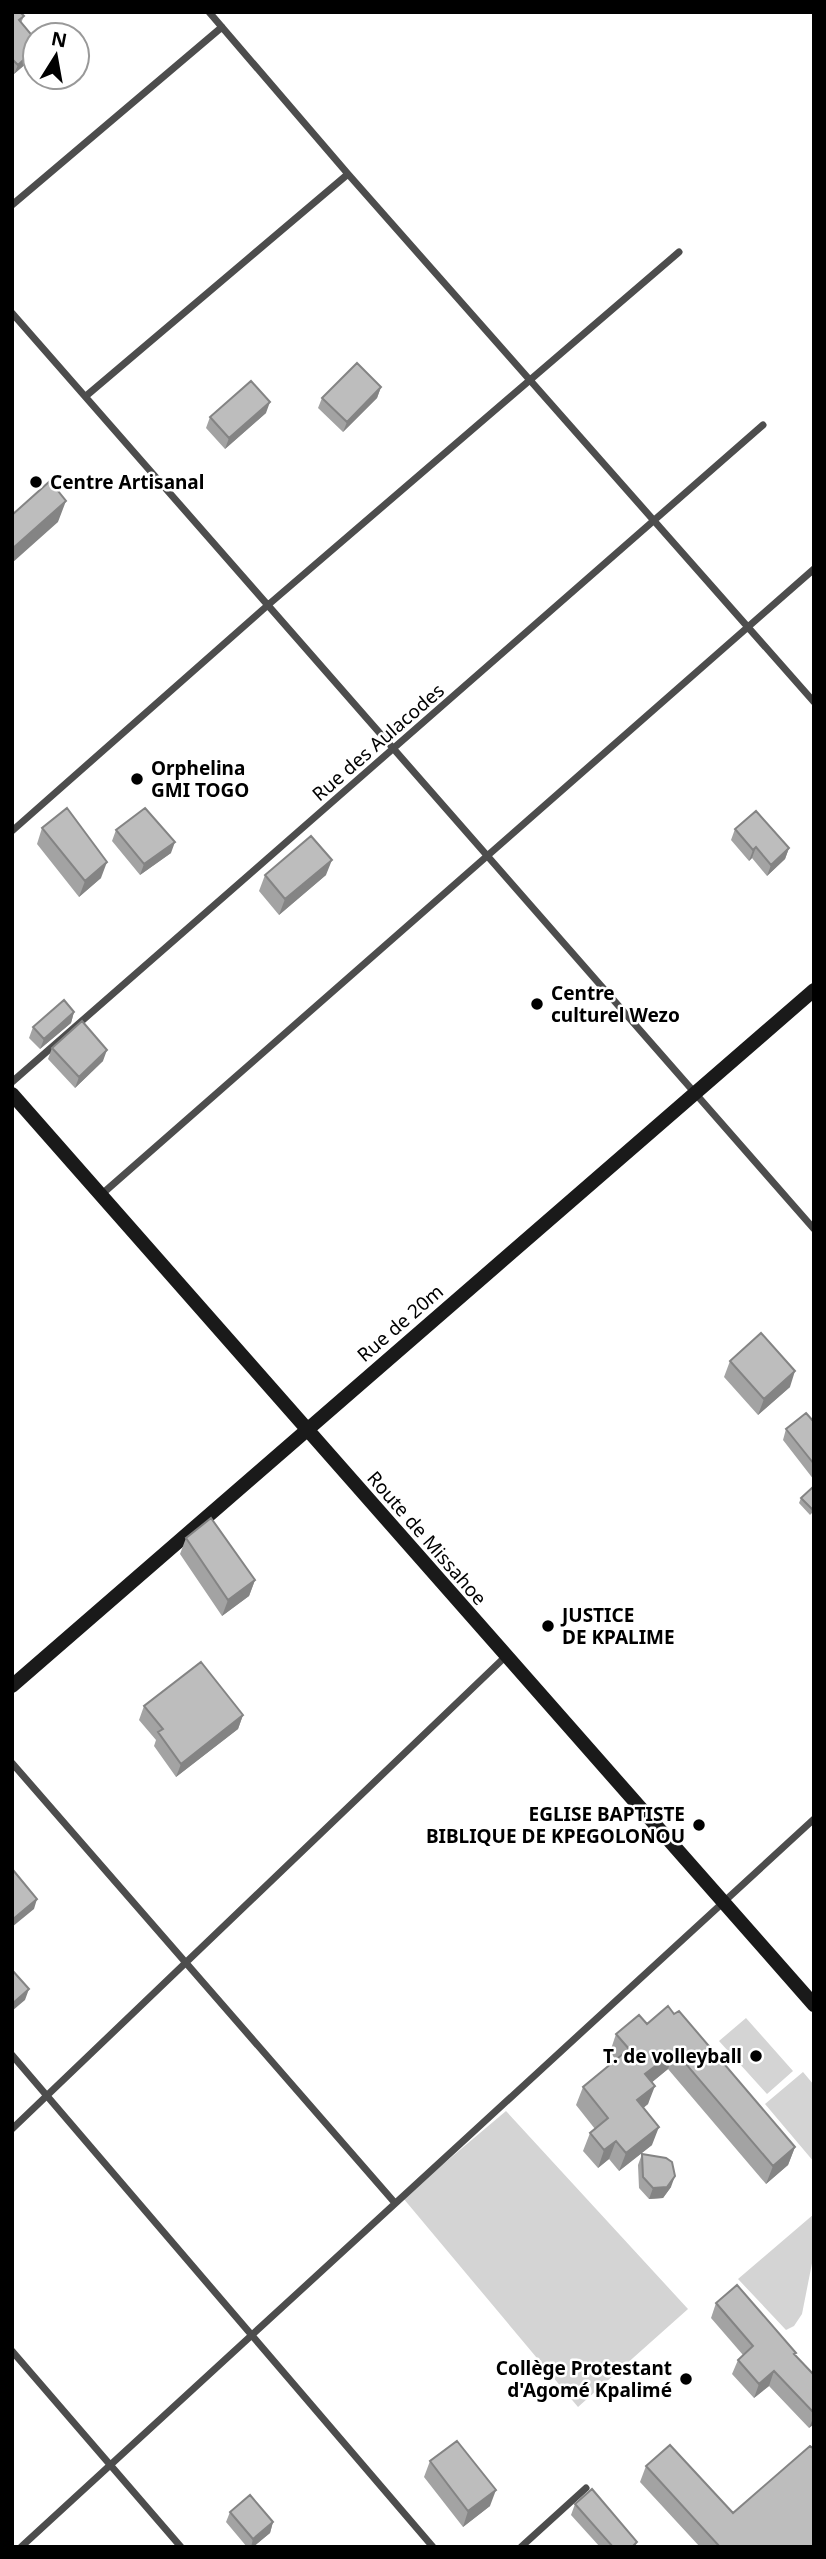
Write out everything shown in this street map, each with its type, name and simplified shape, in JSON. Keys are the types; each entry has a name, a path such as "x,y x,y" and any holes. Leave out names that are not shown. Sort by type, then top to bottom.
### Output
{"main road":[{"name":"Rue de 20m","path":"12,1686 814,990"},
{"name":"Route de Missahoe","path":"12,1094 814,2005"}],"street":[{"path":"209,12 348,174 814,702"},
{"path":"12,205 222,27"},
{"path":"86,396 348,174"},
{"path":"12,831 268,605 679,252"},
{"path":"12,313 814,1229"},
{"name":"Rue des Aulacodes","path":"12,1082 764,425"},
{"path":"102,1194 814,569"},
{"path":"12,2129 505,1657"},
{"path":"12,1763 395,2203"},
{"path":"21,2547 814,1819"},
{"path":"12,2055 433,2547"},
{"path":"12,2351 181,2547"},
{"path":"521,2547 586,2487"}],"shaded area":[{"name":"T. de volleyball","path":"746,2018 793,2071 767,2094 719,2041"},
{"path":"803,2072 814,2085 814,2162 765,2104"},
{"path":"506,2111 688,2309 578,2407 403,2198"},
{"path":"814,2214 814,2253 802,2314 794,2326 786,2330 738,2279"}],"building":[{"path":"12,12 20,12 24,16 19,20 21,62 18,65 12,59"},
{"path":"357,363 381,387 347,422 322,398"},
{"path":"251,381 270,402 229,438 210,417"},
{"path":"50,481 66,501 12,549 12,515"},
{"path":"67,808 107,862 85,881 42,828"},
{"path":"145,808 175,842 144,864 116,830"},
{"path":"756,811 789,848 771,865 756,847 753,850 735,829"},
{"path":"311,836 332,860 285,899 265,875"},
{"path":"64,1000 74,1012 44,1039 33,1027"},
{"path":"82,1021 107,1050 79,1077 52,1048"},
{"path":"761,1333 795,1371 764,1399 730,1361"},
{"path":"806,1413 814,1422 814,1464 786,1429"},
{"path":"814,1486 814,1508 812,1509 801,1498"},
{"path":"211,1518 255,1580 228,1600 186,1538"},
{"path":"201,1662 243,1715 181,1764 158,1732 163,1729 144,1706"},
{"path":"12,1871 37,1899 12,1920"},
{"path":"12,1970 29,1989 12,2004"},
{"path":"668,2006 674,2014 679,2011 795,2147 773,2166 675,2051 645,2074 655,2086 637,2100 659,2127 626,2153 616,2141 604,2150 590,2133 608,2118 583,2087 629,2049 616,2034 639,2015 647,2024"},
{"path":"642,2154 666,2158 672,2162 675,2176 667,2187 653,2188 643,2177"},
{"path":"737,2285 814,2375 814,2413 774,2371 759,2384 738,2360 753,2346 716,2303"},
{"path":"457,2441 496,2490 468,2511 430,2461"},
{"path":"670,2445 733,2513 810,2446 814,2449 814,2547 720,2547 646,2466"},
{"path":"592,2489 637,2542 632,2547 613,2547 575,2504"},
{"path":"250,2495 273,2522 253,2539 230,2512"}],"place":[{"name":"Centre Artisanal","path":"36,482"},
{"name":"Orphelina GMI TOGO","path":"137,779"},
{"name":"Centre culturel Wezo","path":"537,1004"},
{"name":"JUSTICE DE KPALIME","path":"548,1626"},
{"name":"EGLISE BAPTISTE BIBLIQUE DE KPEGOLONOU","path":"699,1825"},
{"name":"T. de volleyball","path":"756,2056"},
{"name":"Collège Protestant d'Agomé Kpalimé","path":"686,2379"}]}
